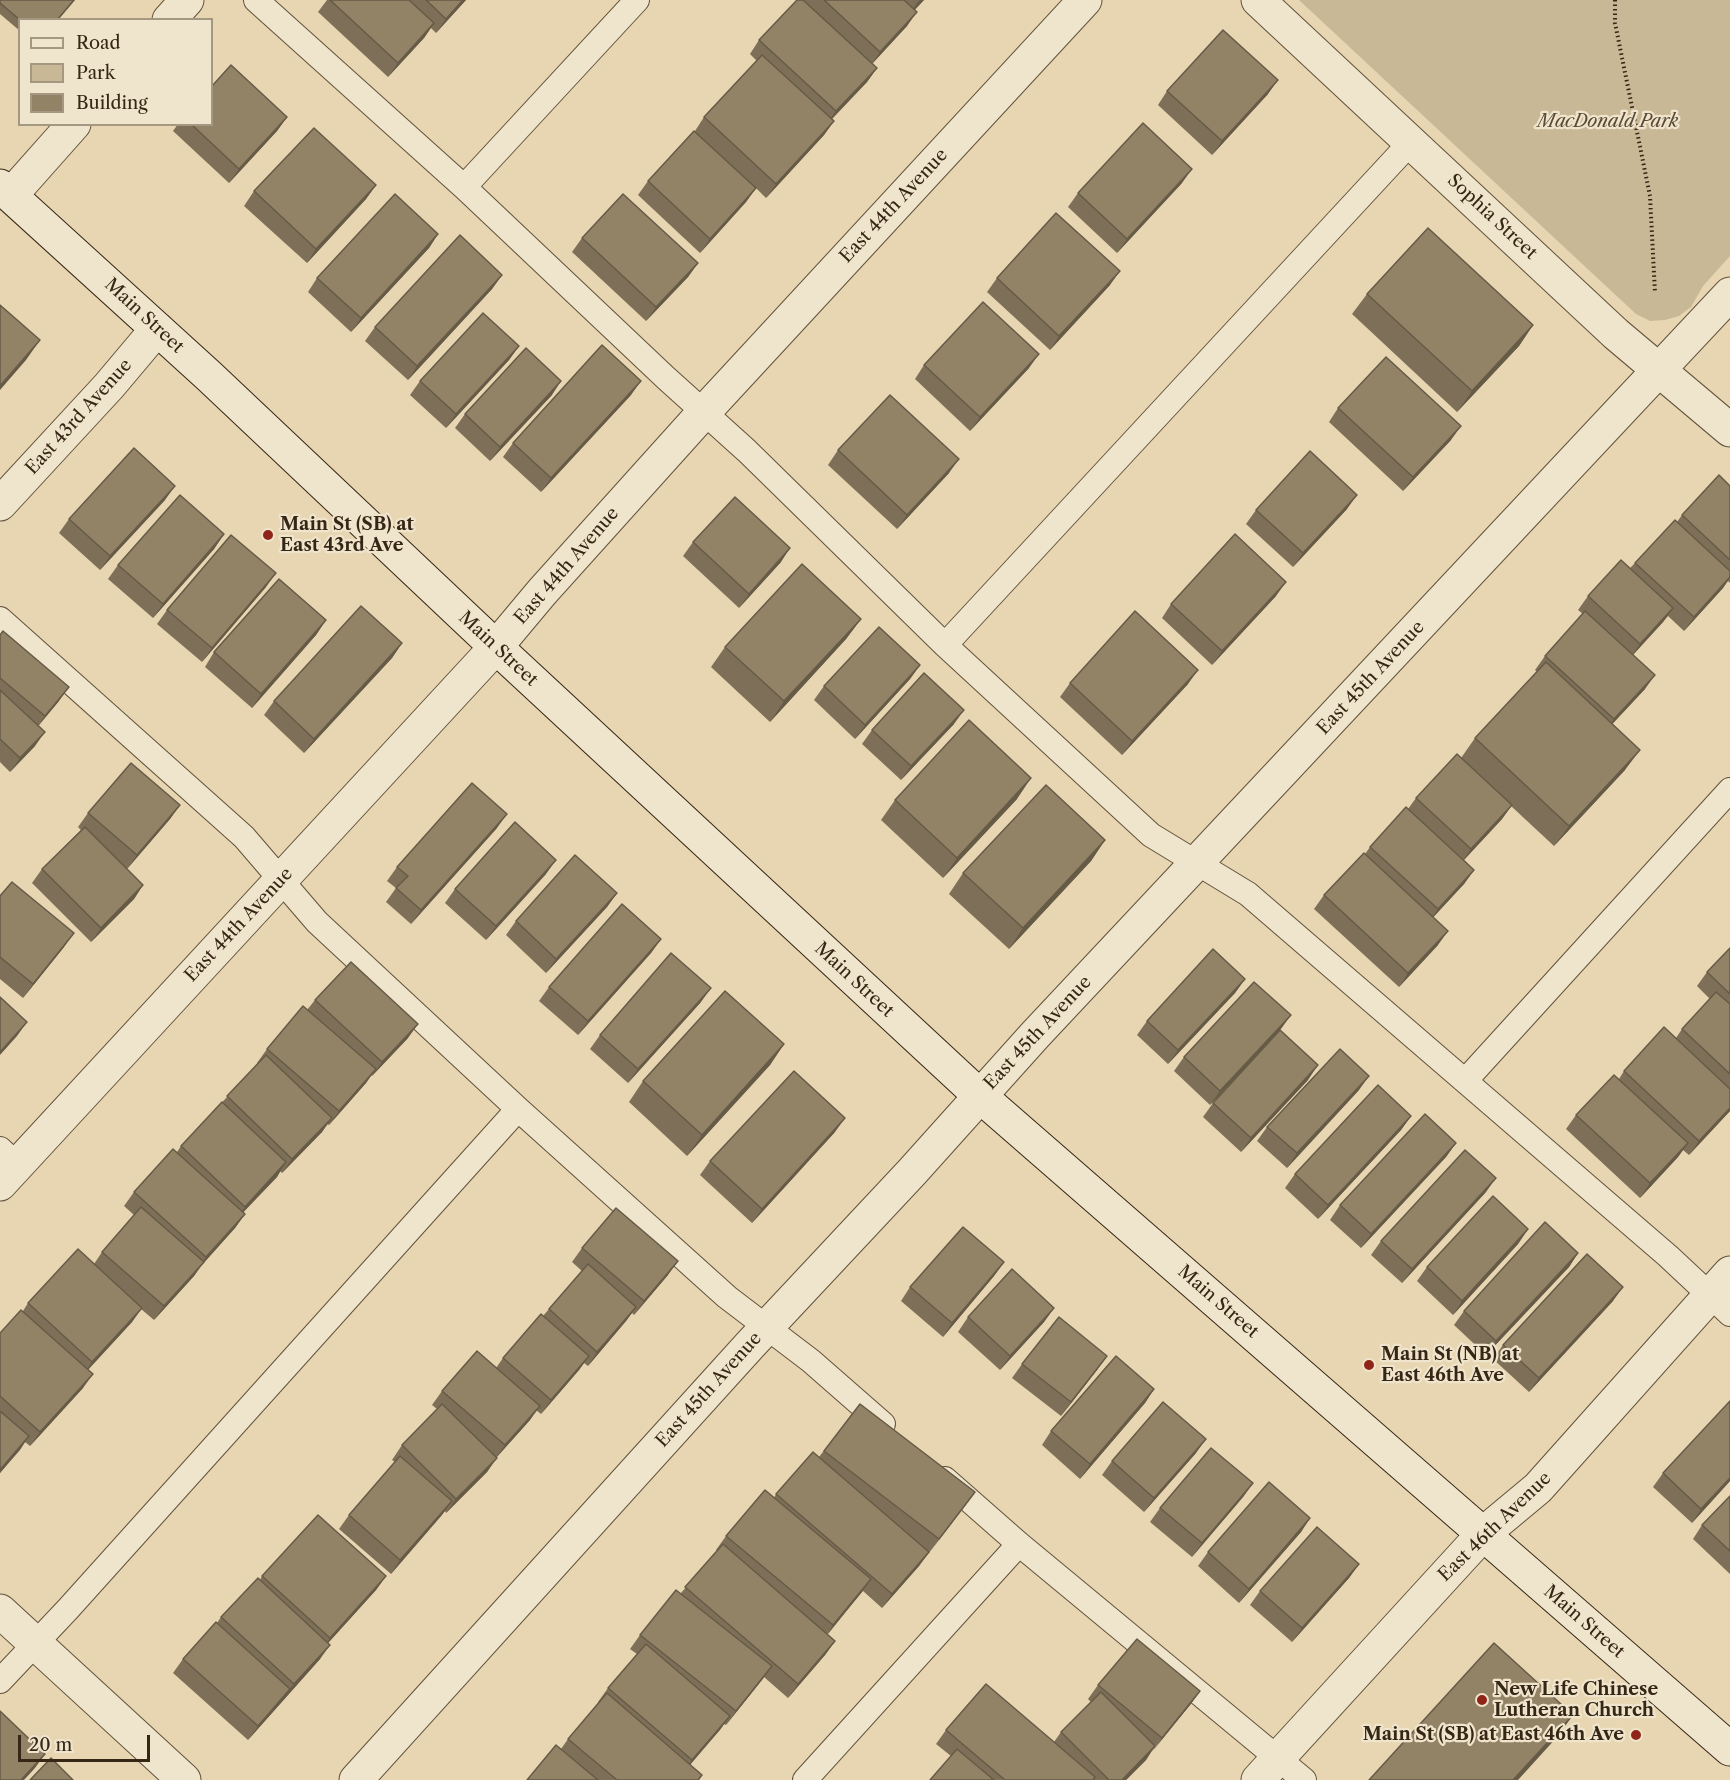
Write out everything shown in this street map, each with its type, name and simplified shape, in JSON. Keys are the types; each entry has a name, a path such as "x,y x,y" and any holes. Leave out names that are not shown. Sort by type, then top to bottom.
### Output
{"street":[{"path":"171,18 187,0"},
{"name":"East 44th Avenue","path":"6,1166 281,879 496,647 542,592 704,412 1085,0"},
{"name":"Sophia Street","path":"1258,0 1616,334 1730,430"},
{"path":"6,191 72,126"},
{"name":"Main Street","path":"6,191 980,1096 1730,1749"},
{"name":"East 45th Avenue","path":"356,1780 766,1327 1730,294"},
{"name":"East 43rd Avenue","path":"0,504 109,386 157,329"},
{"name":"East 46th Avenue","path":"1268,1769 1484,1533 1538,1488 1723,1294"},
{"path":"0,1611 184,1780"}],"lane":[{"path":"256,0 465,187 747,451 945,645 1151,835 1248,894 1668,1256 1723,1294"},
{"path":"465,187 637,0"},
{"path":"945,645 1411,142"},
{"path":"0,619 244,837 317,922 518,1109 727,1297 811,1361 898,1437"},
{"path":"1465,1081 1730,790"},
{"path":"0,1681 518,1109"},
{"path":"932,1468 1268,1769 1304,1780"},
{"path":"805,1780 1019,1544"}],"path":[{"path":"1615,0 1615,23 1650,196 1654,293"}],"green space":[{"name":"MacDonald Park","path":"1299,0 1730,0 1730,256 1703,286 1691,307 1679,316 1650,321 1636,314"}],"building":[{"path":"0,0 74,0 59,18 18,18 0,3"},
{"path":"330,0 409,0 434,23 398,63"},
{"path":"426,0 463,0 446,19"},
{"path":"797,0 803,0 877,68 836,111 759,40"},
{"path":"824,0 904,0 917,12 880,52"},
{"path":"1223,30 1278,80 1222,141 1167,91"},
{"path":"762,55 834,121 776,184 704,117"},
{"path":"231,65 287,117 239,169 193,126 213,126 213,85"},
{"path":"1143,123 1192,169 1127,239 1078,193"},
{"path":"314,128 376,185 316,249 254,191"},
{"path":"694,131 756,188 710,239 648,181"},
{"path":"395,194 438,234 361,318 317,278"},
{"path":"623,194 698,263 656,307 582,238"},
{"path":"1056,213 1120,271 1059,336 997,278"},
{"path":"1428,228 1533,325 1472,391 1367,294"},
{"path":"460,235 502,275 417,366 375,327"},
{"path":"983,302 1039,354 980,417 924,365"},
{"path":"0,305 40,340 0,386"},
{"path":"483,313 519,346 456,414 420,381"},
{"path":"602,345 641,381 551,478 513,443"},
{"path":"526,348 561,381 500,447 465,414"},
{"path":"1386,357 1461,426 1413,477 1338,408"},
{"path":"890,395 959,459 907,515 838,450"},
{"path":"134,448 175,486 110,556 69,519"},
{"path":"1310,451 1357,495 1303,553 1256,510"},
{"path":"1719,475 1730,486 1730,560 1682,515"},
{"path":"180,495 224,534 163,604 118,565"},
{"path":"735,497 790,548 749,594 693,542"},
{"path":"1675,520 1730,571 1730,577 1694,617 1635,563"},
{"path":"1235,534 1286,582 1222,651 1171,604"},
{"path":"231,535 276,573 212,648 167,610"},
{"path":"1621,560 1673,608 1640,644 1588,596"},
{"path":"802,564 861,619 784,701 725,647"},
{"path":"279,579 326,620 261,694 214,652"},
{"path":"361,606 402,643 314,739 274,701"},
{"path":"1135,611 1198,670 1132,741 1070,683"},
{"path":"1585,611 1655,675 1614,719 1545,656"},
{"path":"879,627 920,665 865,725 824,686"},
{"path":"3,631 69,687 45,716 0,678 0,635"},
{"path":"1546,662 1640,750 1569,826 1475,738"},
{"path":"924,673 964,710 911,766 872,730"},
{"path":"0,690 45,732 20,758 0,739"},
{"path":"969,720 1031,778 957,858 895,800"},
{"path":"1457,754 1512,805 1471,849 1416,798"},
{"path":"131,763 180,805 137,855 88,813"},
{"path":"472,783 507,814 421,910 396,888 408,876 397,867"},
{"path":"1046,785 1105,840 1023,928 963,873"},
{"path":"1406,807 1474,870 1438,909 1370,847"},
{"path":"515,822 556,860 496,926 455,889"},
{"path":"85,827 143,885 101,928 42,869"},
{"path":"1364,853 1448,931 1408,973 1324,895"},
{"path":"575,855 617,893 556,959 516,921"},
{"path":"12,882 74,933 33,984 0,957 0,896"},
{"path":"622,904 661,939 588,1021 549,987"},
{"path":"1730,948 1730,994 1707,972"},
{"path":"1213,949 1245,979 1178,1050 1147,1021"},
{"path":"671,953 711,988 638,1069 600,1035"},
{"path":"351,962 418,1024 382,1062 315,1000"},
{"path":"1254,982 1291,1015 1220,1091 1184,1057"},
{"path":"725,991 784,1044 702,1135 643,1081"},
{"path":"1716,992 1730,1004 1730,1074 1682,1029"},
{"path":"0,997 27,1022 0,1052"},
{"path":"303,1006 376,1069 339,1111 267,1049"},
{"path":"1664,1027 1730,1089 1730,1108 1699,1141 1624,1071"},
{"path":"1280,1030 1318,1065 1251,1138 1213,1103"},
{"path":"1340,1049 1369,1076 1297,1153 1267,1127"},
{"path":"266,1055 332,1118 292,1159 227,1096"},
{"path":"794,1071 845,1118 762,1209 710,1161"},
{"path":"1614,1075 1688,1143 1650,1183 1576,1115"},
{"path":"1378,1085 1411,1116 1328,1205 1295,1174"},
{"path":"222,1102 286,1162 245,1207 181,1146"},
{"path":"1425,1114 1456,1143 1371,1234 1340,1205"},
{"path":"173,1149 245,1214 206,1257 134,1192"},
{"path":"1465,1150 1496,1178 1412,1269 1381,1241"},
{"path":"1493,1196 1528,1229 1462,1301 1427,1267"},
{"path":"141,1207 204,1262 164,1306 102,1252"},
{"path":"616,1208 678,1261 644,1301 582,1248"},
{"path":"1545,1222 1578,1253 1496,1341 1464,1311"},
{"path":"963,1227 1004,1262 952,1323 910,1287"},
{"path":"78,1249 142,1308 92,1362 28,1303"},
{"path":"1587,1254 1623,1287 1539,1378 1503,1345"},
{"path":"588,1264 636,1307 597,1352 549,1309"},
{"path":"1012,1269 1054,1308 1010,1356 968,1317"},
{"path":"21,1310 93,1374 40,1432 0,1396 0,1333"},
{"path":"541,1314 589,1356 551,1400 503,1358"},
{"path":"1059,1317 1107,1356 1071,1402 1022,1364"},
{"path":"477,1351 540,1406 505,1445 442,1391"},
{"path":"1116,1356 1154,1389 1090,1464 1051,1431"},
{"path":"1730,1401 1730,1478 1701,1509 1663,1473"},
{"path":"1163,1402 1206,1439 1154,1498 1112,1461"},
{"path":"442,1404 497,1458 456,1499 402,1445"},
{"path":"860,1404 975,1492 939,1539 824,1451"},
{"path":"0,1411 29,1436 0,1470"},
{"path":"1211,1448 1253,1483 1202,1543 1160,1508"},
{"path":"813,1452 929,1552 892,1594 776,1494"},
{"path":"400,1456 452,1501 400,1560 349,1515"},
{"path":"1269,1482 1310,1518 1249,1589 1208,1552"},
{"path":"765,1490 871,1579 833,1625 726,1536"},
{"path":"1730,1496 1730,1551 1702,1525"},
{"path":"318,1515 386,1576 330,1638 262,1576"},
{"path":"1317,1527 1359,1564 1302,1628 1260,1591"},
{"path":"723,1544 835,1641 798,1684 685,1587"},
{"path":"258,1578 330,1645 294,1684 221,1617"},
{"path":"676,1590 772,1666 736,1711 640,1635"},
{"path":"216,1622 290,1689 258,1726 183,1659"},
{"path":"1137,1639 1200,1691 1162,1738 1098,1685"},
{"name":"New Life Chinese Lutheran Church","path":"1494,1643 1573,1715 1513,1780 1369,1780"},
{"path":"646,1644 730,1716 692,1760 608,1688"},
{"path":"986,1684 1095,1777 1093,1780 1005,1780 946,1730"},
{"path":"1101,1692 1155,1746 1122,1780 1109,1780 1061,1732"},
{"path":"607,1693 702,1775 698,1780 617,1780 568,1739"},
{"path":"0,1711 45,1754 21,1780 0,1780"},
{"path":"556,1745 598,1780 527,1780"},
{"path":"957,1749 994,1780 930,1780"},
{"path":"51,1758 73,1780 30,1780"}],"place":[{"name":"Main St (SB) at East 43rd Ave","path":"268,535"},
{"name":"Main St (NB) at East 46th Ave","path":"1369,1365"},
{"name":"New Life Chinese Lutheran Church","path":"1482,1700"},
{"name":"Main St (SB) at East 46th Ave","path":"1636,1735"}]}
